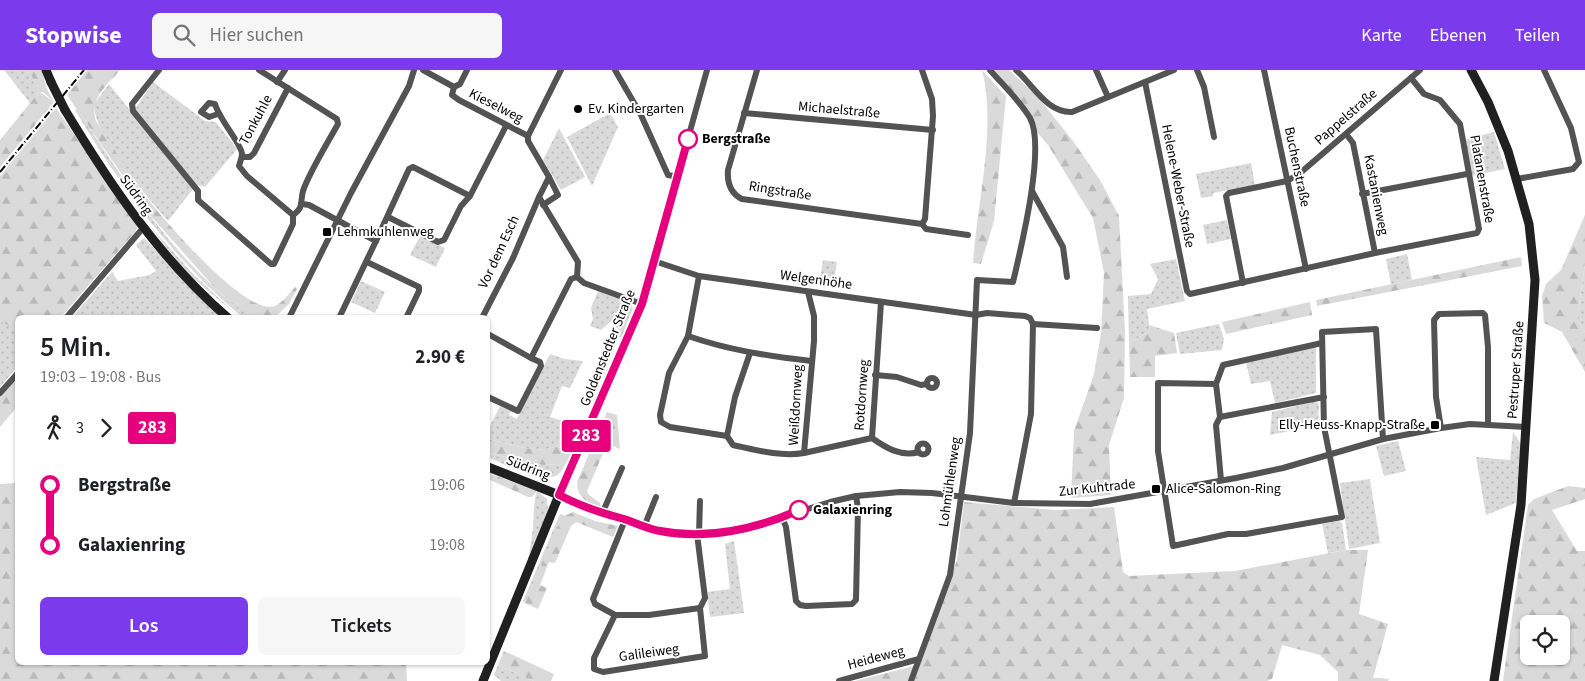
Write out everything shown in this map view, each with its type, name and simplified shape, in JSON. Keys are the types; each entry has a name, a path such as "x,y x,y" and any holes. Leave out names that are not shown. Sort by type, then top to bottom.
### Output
{"street":[{"name":"Südring","path":"46,70 65,110 101,170 143,228 182,274 225,315"},
{"path":"159,70 132,104 132,111 198,191 198,200 271,264 274,264 293,224 293,215 300,211 303,190 338,124 337,119 259,70"},
{"path":"277,82 285,70"},
{"path":"290,315 337,221 409,86 414,70"},
{"name":"Kieselweg","path":"423,70 454,87 452,95 458,100 528,136 528,141 558,195 543,205"},
{"path":"454,87 460,84 466,70"},
{"path":"528,136 561,70"},
{"path":"615,70 641,115 668,175 678,178"},
{"name":"Goldenstedter Straße","path":"490,664 559,495 642,304 707,70"},
{"name":"Ringstraße","path":"757,70 728,170 728,185 735,196 742,199 922,224 926,228 968,235"},
{"path":"922,70 932,99 932,130 925,219 922,224"},
{"path":"991,70 1030,118 1034,137 1032,191 1063,247 1067,277"},
{"path":"1016,70 1058,111 1072,112 1170,71"},
{"path":"1096,70 1108,97"},
{"path":"1197,70 1204,87 1214,138"},
{"name":"Buchenstraße","path":"1264,70 1306,269"},
{"name":"Pappelstraße","path":"1287,181 1346,134 1420,70"},
{"name":"Pestruper Straße","path":"1471,70 1499,125 1517,179 1529,224 1534,280 1518,537 1494,681"},
{"path":"1517,179 1573,169 1579,162 1571,128 1544,70"},
{"name":"Platanenstraße","path":"1375,253 1477,233 1479,229 1467,174 1460,124 1440,100 1424,94 1411,78"},
{"name":"Helene-Weber-Straße","path":"1145,82 1175,236 1190,294"},
{"name":"Tonkuhle","path":"243,156 250,157 254,153 288,88"},
{"name":"Michaelstraße","path":"744,113 932,130"},
{"name":"Tonkuhle","path":"218,114 241,148 243,156 239,166 247,176 293,215"},
{"path":"388,217 438,242 444,240 461,206 470,196 506,126"},
{"name":"Kastanienweg","path":"1190,294 1375,253 1353,143 1346,134"},
{"path":"340,315 409,169 413,167 470,196"},
{"path":"1362,194 1467,174"},
{"path":"549,177 539,198 578,262 577,277"},
{"path":"1243,282 1226,196 1229,193 1287,181"},
{"name":"Lohmühlenweg","path":"911,681 950,575 959,497 970,432 976,280 1013,282 1032,191"},
{"name":"Vor dem Esch","path":"484,315 513,258 539,198"},
{"path":"302,204 309,205 376,241"},
{"path":"69,315 143,228"},
{"name":"Welgenhöhe","path":"654,261 700,276 976,315 1025,316 1030,318 1033,324 1098,328"},
{"path":"367,262 418,287 420,291 408,315"},
{"path":"700,276 688,336 675,358 664,389 660,415 661,422 670,427 726,436 733,445 793,455 804,453"},
{"path":"577,277 584,283 642,304"},
{"path":"531,358 571,279 577,277"},
{"name":"Weißdornweg","path":"808,292 814,316 804,453 872,438"},
{"name":"Rotdornweg","path":"881,302 872,438 888,450 913,454 919,452"},
{"path":"1441,428 1436,397 1434,320 1439,314 1483,313 1485,315 1488,347 1488,425"},
{"path":"1014,503 1031,414 1033,324"},
{"path":"1216,384 1158,383 1158,451 1174,546 1228,534 1246,534 1342,518 1324,427 1322,332 1376,328 1383,439"},
{"path":"490,335 540,362 541,366 518,411 490,398"},
{"path":"688,336 750,354 811,361"},
{"path":"1221,480 1216,425 1220,416 1216,384 1223,365 1322,343"},
{"path":"726,436 735,396 750,354"},
{"path":"0,393 15,376"},
{"path":"875,376 897,377 920,385 927,384"},
{"path":"1220,416 1324,397"},
{"name":"Zur Kuhtrade","path":"559,495 602,514 663,532 698,534 722,532 782,517 800,509 856,496 900,492 1014,503 1090,504 1283,468 1383,439 1441,428 1470,424 1526,427"},
{"name":"Südring","path":"490,468 559,495"},
{"path":"602,514 622,468"},
{"path":"782,517 786,527 796,601 800,606 852,604 856,600 858,508 856,496"},
{"path":"644,526 656,497"},
{"path":"625,520 593,599 595,604 615,615 649,615 700,608 705,598 698,534 700,502"},
{"name":"Galileiweg","path":"615,615 594,658 594,669 603,672 701,658 706,653 700,608"},
{"name":"Heideweg","path":"839,681 920,659"},
{"name":"Goldenstedter Straße","path":"483,681 490,665"}],"green space":[{"path":"4,70 29,70 39,91 46,87 54,102 43,92 39,92 30,103"},
{"path":"29,70 42,70 46,87 40,92 54,102 0,167 0,140 39,92"},
{"path":"87,70 120,70 100,93 94,113 96,121 140,189 164,219 203,261 244,296 262,305 275,306 295,287 297,289 289,304 277,315 250,315 214,287 150,215 67,95"},
{"path":"982,70 1006,96 994,221 981,264 973,263 987,141 986,93"},
{"path":"995,70 1009,70 1037,96 1073,141 1100,180 1119,216 1125,331 1124,398 1109,445 1111,495 1071,498 1074,431 1094,374 1101,333 1104,273 1093,218 1048,145 1036,131 1032,117"},
{"path":"153,82 205,121 216,122 237,149 205,187 197,185 135,109"},
{"path":"109,84 193,189 168,221 123,165 102,132 96,117 94,104"},
{"path":"56,108 138,227 63,315 15,315 15,331 0,320 0,176"},
{"path":"77,109 134,194 178,250 202,276 250,315 240,315 217,295 171,247 111,167 75,110"},
{"path":"610,113 618,127 592,186 567,137"},
{"path":"559,128 585,177 561,190 543,160"},
{"path":"1494,132 1505,169 1471,176 1464,140"},
{"path":"1251,163 1255,185 1213,193 1213,196 1201,198 1196,174"},
{"path":"1585,215 1585,263 1577,320 1585,332 1585,372 1562,332 1544,323 1542,296 1546,284 1561,270"},
{"path":"1227,220 1231,239 1207,244 1203,225"},
{"path":"148,224 194,275 237,315 237,315 186,272"},
{"path":"420,236 445,248 436,267 410,255"},
{"path":"144,238 219,315 74,315 112,272 118,281 149,275 156,271 136,245"},
{"path":"1407,254 1412,280 1391,284 1386,259"},
{"path":"1521,257 1522,266 1317,306 1316,300"},
{"path":"1176,259 1185,301 1147,309 1150,331 1129,343 1128,296 1151,294 1158,279 1150,264"},
{"path":"823,260 837,262 833,287 819,286"},
{"path":"1585,263 1585,332 1577,320"},
{"path":"361,281 385,292 375,313 351,302"},
{"path":"598,291 630,303 633,308 621,338 618,337 621,332 611,321 601,330 590,326 593,319 591,308"},
{"path":"1310,302 1312,315 1226,334 1222,322"},
{"path":"0,320 15,330 15,369 0,387"},
{"path":"1219,324 1224,339 1222,350 1180,354 1176,333"},
{"path":"1149,325 1174,333 1177,353 1155,356 1155,377 1130,377 1129,343 1150,331"},
{"path":"1316,347 1316,393 1275,403 1270,381 1251,384 1246,362"},
{"path":"550,354 564,359 583,361 570,388 562,386 550,417 578,425 570,437 560,445 538,449 490,439 490,426 500,406 511,411 509,415 517,419"},
{"path":"15,380 15,409 0,427 0,397"},
{"path":"1316,401 1319,404 1318,425 1270,435 1272,412"},
{"path":"607,412 617,415 620,449 607,444 587,491 589,495 600,503 601,507 581,496 577,482"},
{"path":"578,425 583,427 566,464 542,465 490,453 490,439 538,449 560,445 570,437"},
{"path":"1513,432 1521,444 1516,503 1486,515 1476,457 1510,460"},
{"path":"1398,441 1406,471 1384,476 1376,446"},
{"path":"490,453 541,465 566,464 556,476 541,477 490,458"},
{"path":"490,474 537,491 532,497 528,497 490,480"},
{"path":"1370,479 1380,543 1349,549 1340,483"},
{"path":"15,483 15,665 406,665 407,681 0,681 0,484"},
{"path":"1568,486 1585,488 1585,499 1552,510 1577,551 1585,551 1585,681 1503,681 1528,505 1534,499"},
{"path":"537,491 547,499 548,511 523,579 530,547"},
{"path":"964,502 1055,510 1114,507 1123,572 1129,576 1235,571 1346,550 1368,550 1359,614 1388,624 1373,678 1389,679 1388,681 1338,681 1338,672 1320,655 1282,645 1272,679 1267,681 914,681 957,560"},
{"path":"573,512 595,521 618,526 613,537 576,522 571,526 555,563 549,562 540,585 547,588 538,609 525,603 562,517"},
{"path":"560,514 566,516 562,518 525,603 523,601"},
{"path":"1339,521 1342,523 1346,550 1328,553 1322,524"},
{"path":"734,541 744,613 710,617 707,592 730,589 725,544"},
{"path":"504,651 554,674 551,681 534,681 498,665"},
{"path":"498,665 534,681 501,681 494,675"},
{"path":"914,666 908,681 855,681"}],"railway":[{"path":"0,172 84,70"}],"bus line":[{"name":"283","path":"688,139 642,304 579,453 559,495 602,514 658,531 679,534 722,532 754,526 799,510"}],"place":[{"name":"Ev. Kindergarten","path":"578,109"},
{"name":"Bergstraße","path":"688,139"},
{"name":"Lehmkuhlenweg","path":"327,232"},
{"name":"Elly-Heuss-Knapp-Straße","path":"1435,425"},
{"name":"Alice-Salomon-Ring","path":"1156,489"},
{"name":"Galaxienring","path":"799,510"}]}
